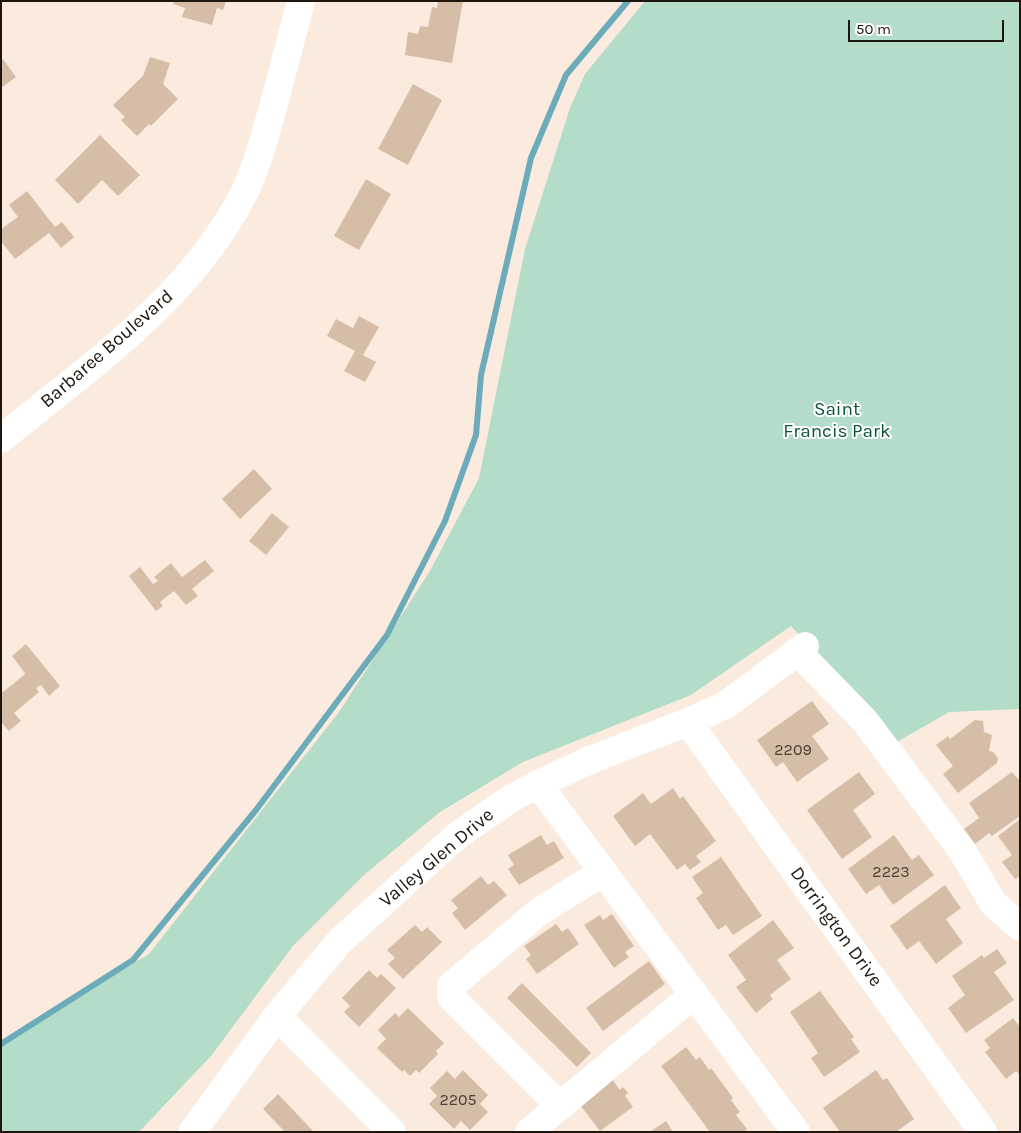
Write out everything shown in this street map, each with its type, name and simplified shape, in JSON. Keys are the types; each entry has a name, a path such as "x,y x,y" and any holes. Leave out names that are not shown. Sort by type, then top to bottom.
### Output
{"street":[{"name":"Barbaree Boulevard","path":"1,439 133,331 172,294 213,245 244,193 261,149 301,1"},
{"name":"Valley Glen Drive","path":"201,1129 277,1016 341,940 458,835 510,798 538,784 590,760 726,706 802,649 865,721 961,849 993,903 1020,927"},
{"name":"Dorrington Drive","path":"688,722 983,1132"},
{"path":"538,784 694,994 785,1128"},
{"path":"560,1106 451,997 451,986 540,911 603,872"},
{"path":"529,1132 694,994"},
{"path":"277,1016 392,1132"}],"green space":[{"name":"Saint Francis Park","path":"645,1 1020,1 1020,709 949,712 897,742 791,626 691,695 523,762 440,812 364,875 293,946 211,1056 139,1132 1,1132 1,1042 149,954 339,712 430,571 479,478 525,249 570,108 585,74"}],"building":[{"path":"174,1 226,1 223,10 217,8 212,25 182,17 185,8 173,4"},
{"path":"438,1 463,1 452,63 405,55 408,32 418,34 420,26 428,27 432,7 437,8"},
{"path":"150,57 170,63 163,84 178,99 151,126 149,124 137,136 121,120 125,117 113,105 143,76"},
{"path":"3,59 16,77 1,88 1,60"},
{"path":"413,84 442,100 408,165 378,149"},
{"path":"100,135 140,175 118,196 102,180 78,204 55,180"},
{"path":"366,179 391,194 359,250 334,236"},
{"path":"27,191 55,227 62,222 74,237 61,248 49,233 15,259 1,241 1,229 18,217 9,205"},
{"path":"359,316 379,327 363,355 376,362 365,382 344,371 355,351 327,336 336,319 353,328"},
{"path":"254,469 272,489 240,519 222,499"},
{"path":"272,513 289,527 266,555 249,541"},
{"path":"205,560 214,571 192,589 198,596 186,605 174,591 160,602 163,606 156,611 129,576 140,567 153,584 158,581 154,577 171,563 182,577"},
{"path":"26,644 60,686 49,696 41,685 36,688 39,692 14,713 21,721 9,731 1,722 1,690 3,692 24,675 25,673 12,656"},
{"path":"812,701 829,724 812,736 829,759 797,782 783,762 776,767 757,740"},
{"path":"975,720 983,721 984,732 992,735 989,751 993,752 998,758 997,763 958,793 943,774 953,766 936,745 948,736 950,739"},
{"path":"859,772 875,794 853,810 872,837 842,859 807,810"},
{"path":"1012,772 1020,781 1020,816 992,836 989,833 975,844 964,829 979,818 969,803"},
{"path":"673,788 680,799 683,796 716,841 696,856 701,862 690,870 685,864 677,870 650,834 635,846 613,816 643,793 651,804"},
{"path":"1020,819 1020,876 1015,879 1002,862 1012,855 998,836"},
{"path":"541,835 547,845 554,841 564,858 519,885 508,869 514,865 508,855"},
{"path":"894,835 912,860 919,855 934,875 893,905 879,885 866,894 848,869"},
{"path":"721,857 762,916 733,935 726,925 718,930 696,898 703,893 692,877"},
{"path":"481,876 488,885 494,881 507,895 465,930 452,913 458,908 451,900"},
{"path":"945,885 961,908 946,919 963,943 936,964 919,941 907,950 890,926"},
{"path":"612,914 634,946 625,952 629,957 614,968 584,925 600,915 603,920"},
{"path":"773,920 794,948 777,960 791,979 770,995 773,999 756,1013 736,987 746,980 728,955"},
{"path":"556,924 562,932 568,928 579,944 537,974 526,959 531,955 524,946"},
{"path":"415,925 422,932 427,927 442,942 403,979 388,964 395,958 387,950"},
{"path":"997,949 1007,963 994,972 1014,1000 966,1033 948,1008 965,995 952,976 982,955 984,958"},
{"path":"649,961 665,984 603,1031 586,1008"},
{"path":"369,970 377,978 381,974 396,988 359,1027 344,1012 350,1006 342,998"},
{"path":"522,983 591,1053 577,1067 507,998"},
{"path":"820,991 854,1037 851,1039 860,1052 824,1077 811,1058 818,1053 790,1012"},
{"path":"408,1008 444,1043 436,1051 438,1054 419,1073 416,1070 410,1076 404,1070 402,1072 377,1048 386,1039 378,1030 395,1013 399,1017"},
{"path":"1013,1018 1020,1027 1020,1075 1016,1071 1006,1079 985,1052 990,1048 984,1040"},
{"path":"686,1047 696,1060 700,1057 709,1070 711,1068 733,1098 731,1100 740,1112 736,1115 747,1129 744,1132 710,1132 661,1066"},
{"path":"463,1070 488,1095 480,1104 488,1112 470,1130 461,1121 454,1129 429,1104 437,1096 430,1088 447,1071 455,1079"},
{"path":"876,1070 883,1080 887,1078 914,1119 896,1132 840,1132 823,1108"},
{"path":"610,1076 620,1090 623,1087 628,1093 625,1096 633,1107 600,1131 577,1101"},
{"path":"278,1094 314,1132 285,1132 263,1109"},
{"path":"666,1121 673,1132 650,1132"}],"waterway":[{"path":"1,1044 133,960 256,810 387,635 445,521 476,435 481,375 531,158 566,75 628,1"}]}
